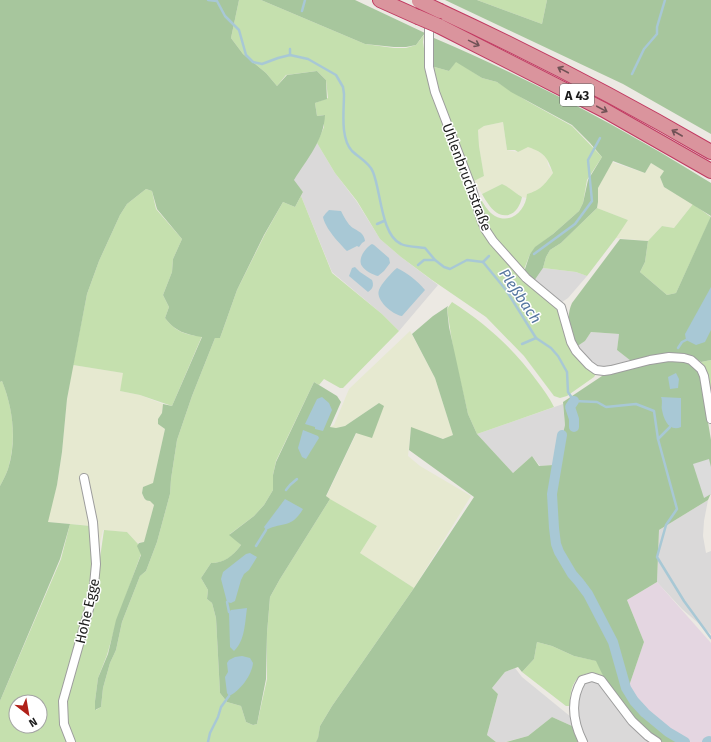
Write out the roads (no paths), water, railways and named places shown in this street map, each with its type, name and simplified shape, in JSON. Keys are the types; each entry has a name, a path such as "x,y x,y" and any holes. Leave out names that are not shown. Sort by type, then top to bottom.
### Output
{"highway":[{"name":"A 43","path":"380,0 439,26 597,106 711,171"},
{"name":"A 43","path":"422,0 440,11 557,67 623,102 711,152"}],"street":[{"name":"Uhlenbruchstraße","path":"422,0 431,79 445,122 471,186 481,219 493,242 526,278 561,307 571,342 576,351 589,365 596,370 604,371 669,357 690,360 701,369 704,376 711,419"},
{"name":"Hohe Egge","path":"71,742 64,724 63,701 89,609 94,585 96,564 93,522 84,478"},
{"path":"583,742 574,716 575,698 577,689 582,680 592,677 601,680 632,721 657,742"}],"water":[{"path":"329,210 341,211 350,226 363,235 365,241 359,247 357,246 347,251 340,244 326,226 324,221 323,217"},
{"path":"372,244 389,258 390,263 378,276 363,268 361,263 361,257 367,248"},
{"path":"355,267 372,280 373,287 368,292 349,276 352,268"},
{"path":"397,268 405,272 419,283 425,290 402,316 390,310 382,302 378,294 382,285"},
{"path":"711,287 711,330 705,342 696,345 686,340 685,334"},
{"path":"676,373 679,379 678,388 670,389 668,377"},
{"path":"322,397 329,403 332,410 323,431 305,424 317,399"},
{"path":"661,397 681,398 681,427 673,428 664,418"},
{"path":"303,430 318,436 319,438 306,459 302,457 298,448"},
{"path":"285,499 303,509 291,522 266,530 264,527"},
{"path":"250,553 257,557 241,580 235,601 231,603 227,602 221,579 223,572 246,554"},
{"path":"247,608 242,637 238,647 234,651 230,647 229,612 231,610"},
{"path":"242,656 250,658 253,663 252,668 241,687 229,696 227,693 225,677 228,672 227,663 235,657"}],"waterway":[{"name":"Pleßbach","path":"208,0 217,1 225,16 239,30 246,55 253,62 262,64 290,55 308,59 336,75 343,87 344,132 348,146 367,163 373,172 385,222 394,239 403,245 425,248 435,260 444,267 450,269 467,260 483,262 506,290 536,338 551,348 558,356 567,372 568,392 574,401 597,402 606,407 636,404 654,411 658,439 677,509 666,525 657,557 684,601 711,638"},
{"path":"302,11 305,0"},
{"path":"632,74 644,49 657,34 657,27 665,0"},
{"name":"Pleßbach","path":"290,49 290,55"},
{"path":"534,254 575,224 592,201 588,160 600,138"},
{"name":"Pleßbach","path":"377,224 384,221"},
{"path":"483,262 489,256"},
{"path":"418,265 424,260 435,260"},
{"path":"522,344 536,338"},
{"path":"678,348 682,342 686,340"},
{"path":"574,401 570,407 574,419 574,427"},
{"path":"658,439 670,427"},
{"path":"562,435 552,494 554,528 556,544 559,552 572,574 588,594 613,642 626,688 634,701 645,713 668,732 685,742"},
{"path":"286,490 297,479"},
{"path":"256,546 266,530"},
{"path":"227,602 229,612"},
{"path":"208,742 210,733 221,707 229,696"}]}
